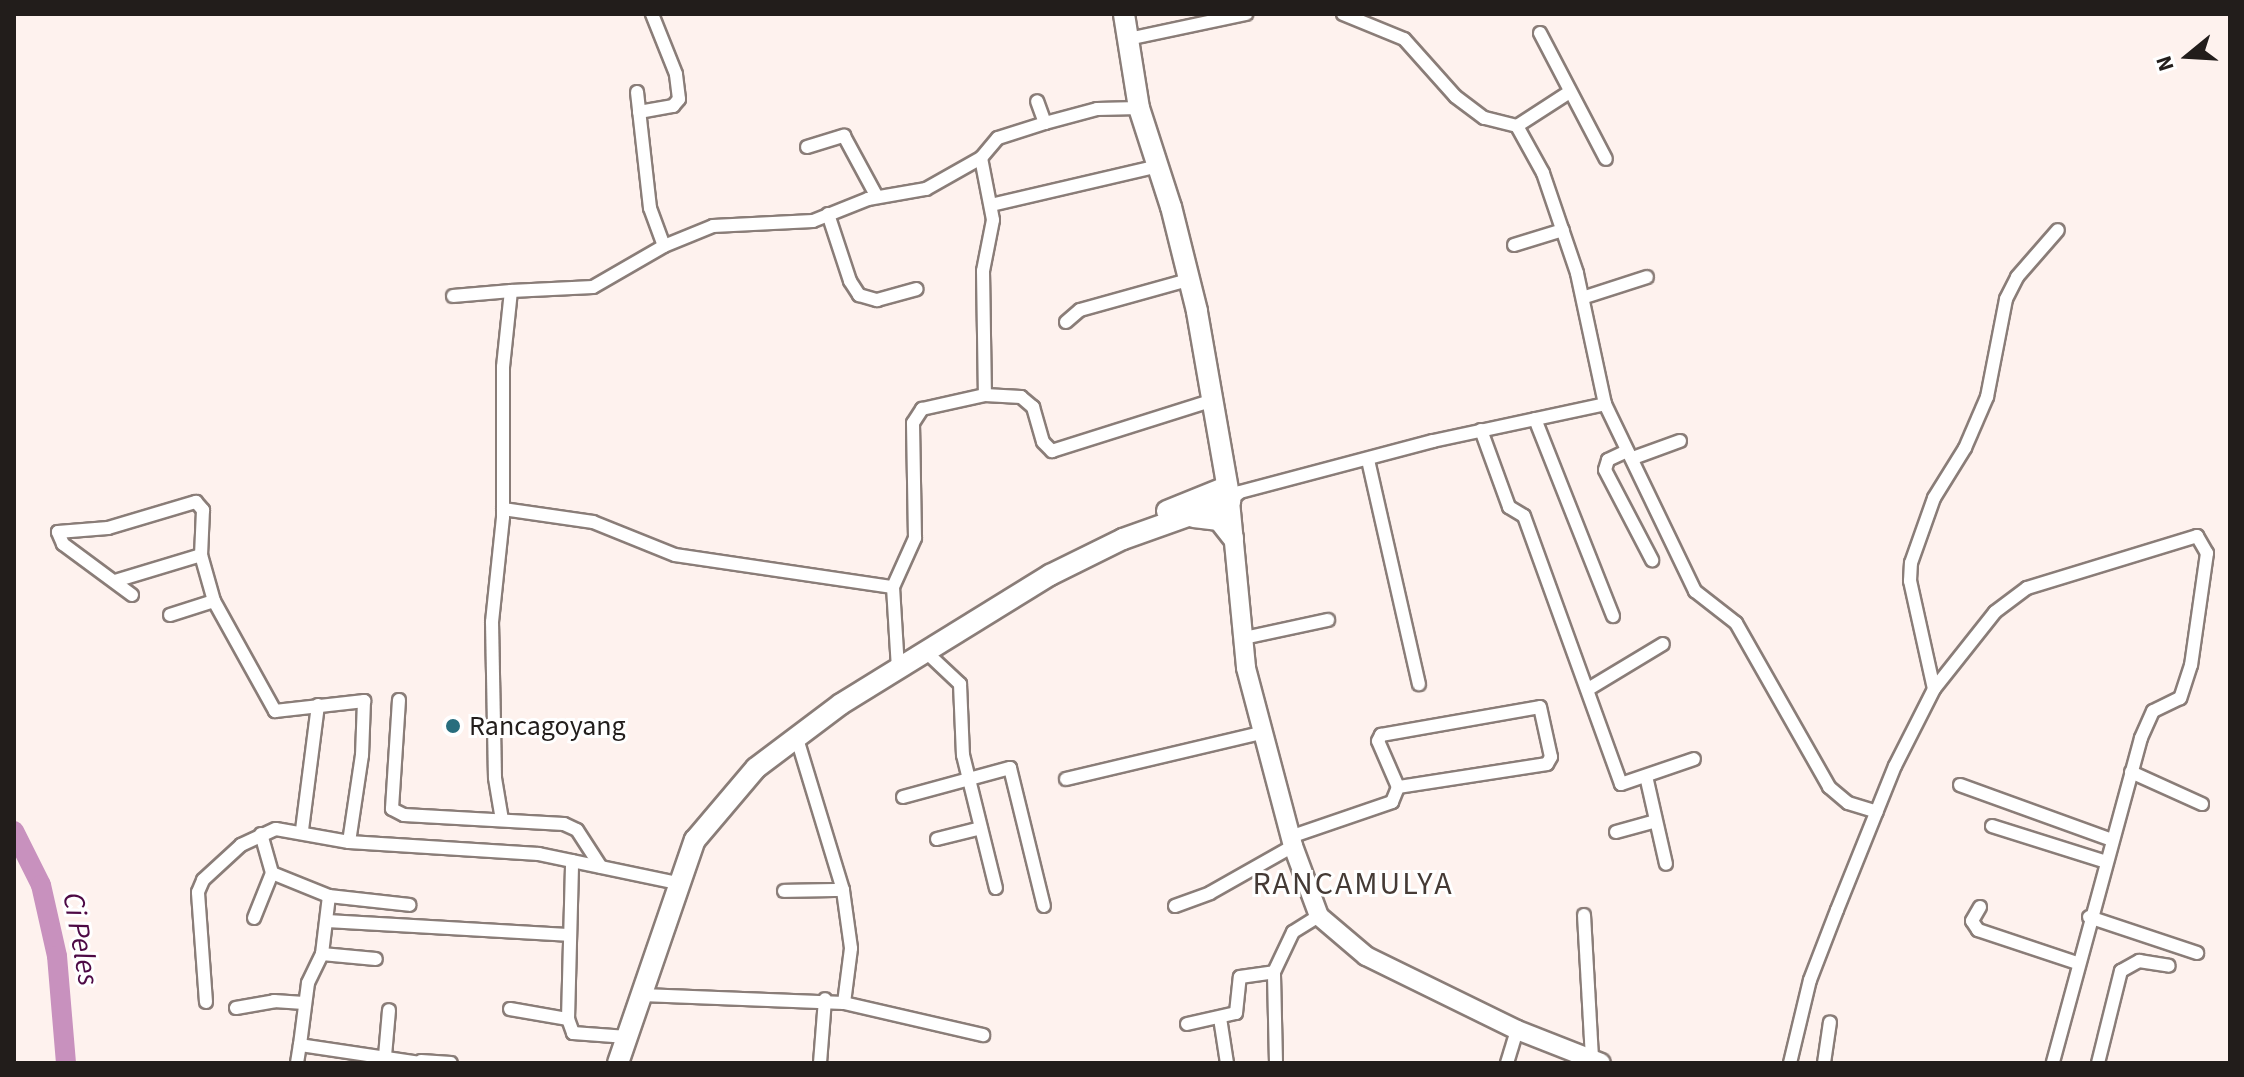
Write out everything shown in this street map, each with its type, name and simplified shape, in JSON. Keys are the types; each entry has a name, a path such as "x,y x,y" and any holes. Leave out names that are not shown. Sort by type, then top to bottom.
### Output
{"main road":[{"path":"1124,14 1139,108 1188,280 1224,451 1232,493 1233,538 1244,638 1261,733 1291,842 1319,916 1366,956 1517,1030 1588,1060"},
{"path":"1186,509 1224,451"},
{"path":"618,1063 678,883 703,828 756,768 796,735 1050,575 1186,509 1232,493"},
{"path":"1186,509 1219,520 1233,538"}],"street":[{"path":"1128,39 1246,14"},
{"path":"1343,14 1404,39 1455,96 1484,118 1517,126 1568,93"},
{"path":"639,112 678,104 676,74 654,18"},
{"path":"1540,33 1568,93 1606,159"},
{"path":"637,92 650,208 664,246"},
{"path":"1037,101 1045,123"},
{"path":"453,296 593,287 664,246 713,226 813,221 877,197 926,189 981,158 998,138 1097,109 1139,108"},
{"path":"1517,126 1543,173 1585,297 1605,404 1695,591 1736,623 1829,787 1848,803 1877,812"},
{"path":"807,147 844,136 877,197"},
{"path":"981,158 991,205 983,271 985,395"},
{"path":"991,205 1158,166"},
{"path":"828,214 850,281 859,295 877,300 917,289"},
{"path":"1514,245 1563,230"},
{"path":"1934,689 1910,581 1911,563 1934,498 1987,397 2006,299 2017,277 2058,230"},
{"path":"1585,297 1647,277"},
{"path":"1066,322 1080,310 1188,280"},
{"path":"502,820 495,778 492,622 503,509 503,367 511,291"},
{"path":"898,669 893,587 915,538 916,414 985,395 1029,400 1043,442 1052,451 1214,400"},
{"path":"1232,493 1481,430 1605,404"},
{"path":"1535,419 1613,616"},
{"path":"1481,430 1509,507 1524,516 1590,688 1621,784 1694,759"},
{"path":"1652,560 1605,470 1608,460 1680,441"},
{"path":"1368,460 1419,684"},
{"path":"132,595 63,544 58,532 108,528 196,502 203,510 201,555 214,601 275,711 360,699 365,706 349,842"},
{"path":"503,509 593,522 675,555 893,587"},
{"path":"1790,1063 1810,980 1877,812 1934,689 1995,612 2027,588 2197,536 2207,553 2191,665 2180,698 2153,711 2131,772 2089,917 2053,1063"},
{"path":"115,581 201,555"},
{"path":"170,615 214,601"},
{"path":"1244,638 1328,620"},
{"path":"1590,688 1663,644"},
{"path":"926,652 960,684 969,779 996,888"},
{"path":"399,700 392,809 404,815 571,826 601,867"},
{"path":"302,830 318,705"},
{"path":"1175,906 1210,893 1291,842 1392,802 1398,787 1378,741 1381,735 1540,707 1551,757 1547,764 1398,787"},
{"path":"1066,779 1261,733"},
{"path":"796,735 843,890 851,948 844,1003"},
{"path":"903,797 1010,768 1044,906"},
{"path":"2131,772 2202,804"},
{"path":"1646,776 1666,864"},
{"path":"1960,785 2112,840"},
{"path":"1616,832 1656,821"},
{"path":"1992,826 2106,862"},
{"path":"937,839 981,828"},
{"path":"206,1002 198,892 216,863 261,834 302,830 349,842 453,844 572,861 678,883"},
{"path":"254,918 272,873 261,834"},
{"path":"572,861 568,935 568,1019 571,1032 627,1037"},
{"path":"272,873 329,896 410,905"},
{"path":"784,891 843,890"},
{"path":"297,1063 304,1003 322,954 329,896"},
{"path":"1980,907 1972,921 1978,930 2077,963"},
{"path":"1584,915 1588,1060"},
{"path":"1276,1063 1274,972 1293,932 1319,916"},
{"path":"2089,917 2197,953"},
{"path":"327,921 568,935"},
{"path":"322,954 376,959"},
{"path":"2098,1063 2121,971 2139,961 2169,966"},
{"path":"1187,1024 1236,1013 1243,975 1274,972"},
{"path":"642,995 825,999 983,1035"},
{"path":"820,1063 825,999"},
{"path":"236,1008 274,1001 304,1003"},
{"path":"510,1009 568,1019"},
{"path":"385,1056 389,1010"},
{"path":"1220,1018 1227,1063"},
{"path":"1824,1063 1830,1022"},
{"path":"1507,1063 1517,1030"},
{"path":"300,1045 421,1062 451,1063"}],"waterway":[{"name":"Ci Peles","path":"14,831 41,885 57,956 66,1063"}],"place":[{"name":"Rancagoyang","path":"453,726"}],"district":[{"name":"RANCAMULYA","path":"1353,884"}]}
